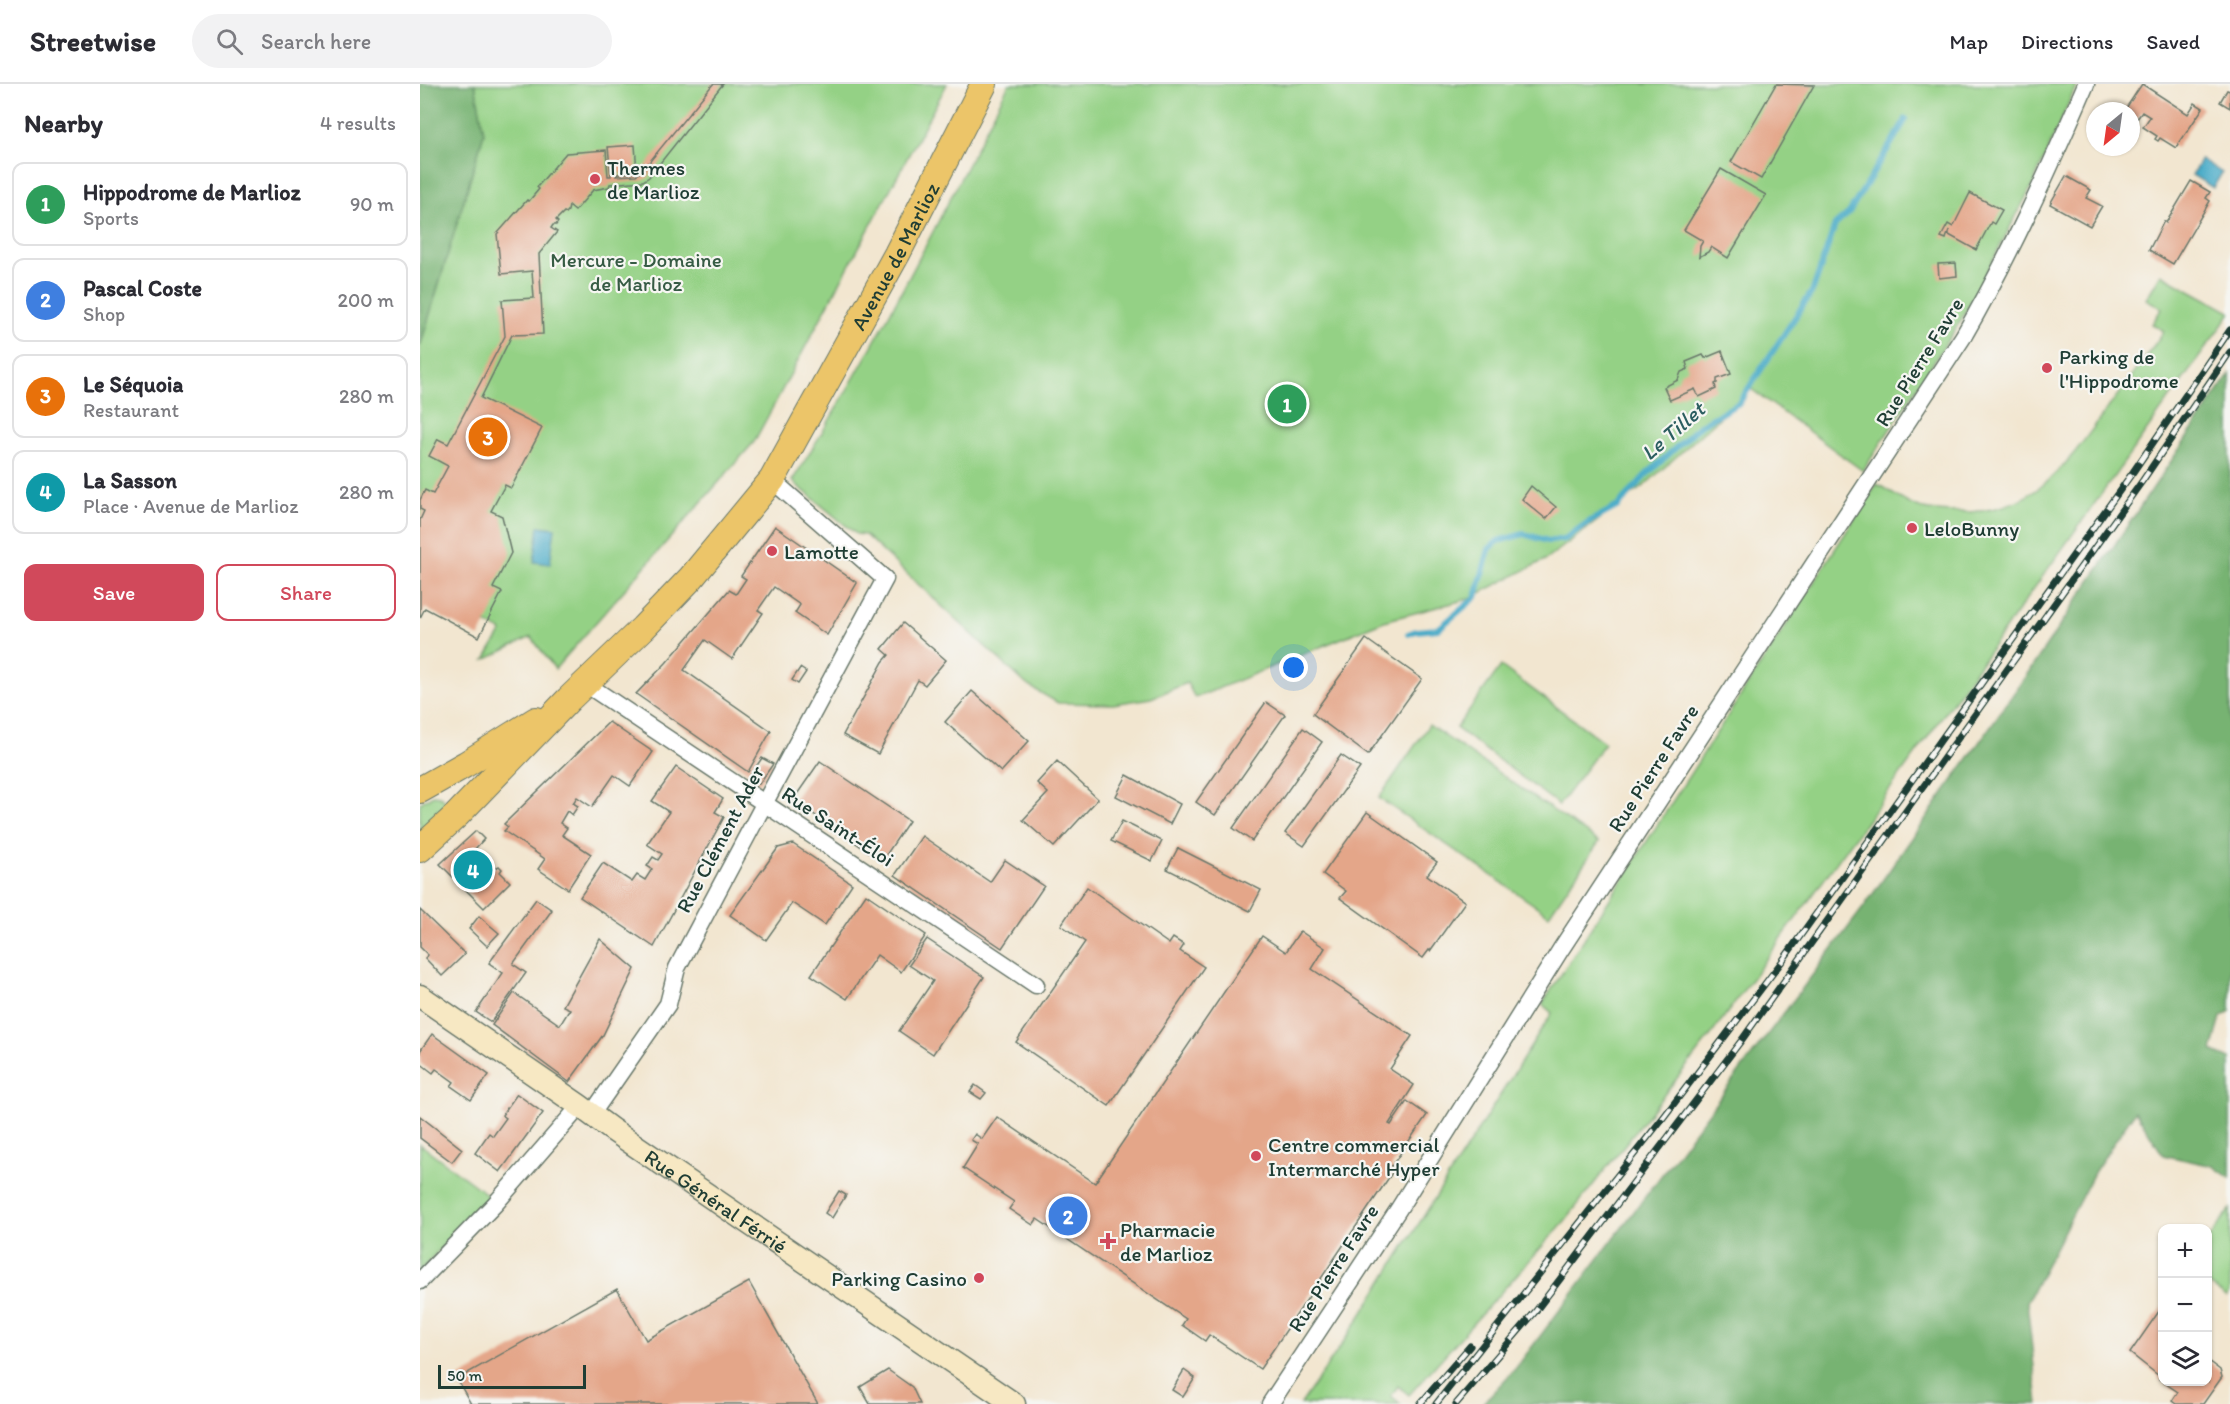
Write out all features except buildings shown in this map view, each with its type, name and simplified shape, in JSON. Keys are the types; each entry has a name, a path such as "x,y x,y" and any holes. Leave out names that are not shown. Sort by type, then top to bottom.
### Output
{"main road":[{"name":"Avenue de Marlioz","path":"420,849 691,578 743,512 772,480 897,254 984,84"},
{"name":"Avenue de Marlioz","path":"743,512 759,482 803,424"},
{"name":"Avenue de Marlioz","path":"420,790 466,764 578,691"},
{"name":"Rue Général Férrié","path":"420,996 1014,1404"}],"street":[{"name":"Rue Pierre Favre","path":"1270,1404 1398,1210 1561,949 1963,337 1991,289 2059,148 2086,84"},
{"name":"Rue Clément Ader","path":"420,1281 586,1110 668,1004 677,968 885,579 772,480"},
{"name":"Rue Saint-Éloi","path":"578,691 764,804 1036,985"}],"green space":[{"path":"420,84 475,84 484,133 420,347"},
{"name":"Mercure - Domaine de Marlioz","path":"475,84 947,84 754,442 555,669 531,637 485,660 502,631 420,593 420,347 484,133"},
{"path":"1009,84 2077,84 2032,186 1961,320 1863,471 1751,389 1645,485 1545,560 1468,599 1384,621 1195,698 1187,683 1151,698 1113,704 1058,703 1027,685 865,535 856,534 792,481 878,335"},
{"path":"2161,274 2230,314 1930,734 1711,1035 1564,1222 1409,1395 1398,1386 1391,1396 1401,1404 1301,1404 1353,1328 1552,1013 1542,1004 1877,484 1922,509 1962,512 1987,510 2009,504 2045,484 2074,453 2164,331 2152,324 2162,308 2146,299"},
{"path":"2230,374 2230,1011 2221,1017 2212,1051 2230,1059 2230,1178 2213,1166 2163,1155 2135,1111 2095,1171 2027,1302 2038,1404 1482,1404 1516,1368 1863,908 2030,670"},
{"path":"1501,666 1605,743 1559,805 1456,728"},
{"path":"1429,725 1599,842 1549,915 1379,798"},
{"path":"433,795 440,796 449,809 420,834 420,803"},
{"path":"420,1144 489,1196 420,1271"},
{"path":"2230,1209 2230,1292 2227,1297 2212,1287 2212,1235"}],"water":[{"path":"2201,159 2222,173 2213,188 2192,175"},
{"path":"539,526 555,528 550,564 534,562"}],"waterway":[{"name":"Le Tillet","path":"1408,634 1438,629 1476,597 1489,549 1498,541 1524,534 1548,541 1565,539 1587,523 1618,506 1646,475 1702,424 1739,403 1813,290 1835,225 1849,213 1906,119"}],"railway":[{"path":"1436,1404 1663,1118 1783,960 2133,472 2230,330"},
{"path":"1456,1404 1535,1312 1741,1041 2143,480 2230,352"},
{"path":"1420,1404 1470,1346"}],"place":[{"name":"Thermes de Marlioz","path":"595,179"},
{"name":"Parking de l'Hippodrome","path":"2047,368"},
{"name":"Hippodrome de Marlioz","path":"1287,404"},
{"name":"Le Séquoia","path":"488,437"},
{"name":"LeloBunny","path":"1912,528"},
{"name":"Lamotte","path":"772,551"},
{"name":"La Sasson","path":"473,870"},
{"name":"Centre commercial Intermarché Hyper","path":"1256,1156"},
{"name":"Pascal Coste","path":"1068,1216"},
{"name":"Pharmacie de Marlioz","path":"1108,1241"},
{"name":"Parking Casino","path":"979,1278"}]}
